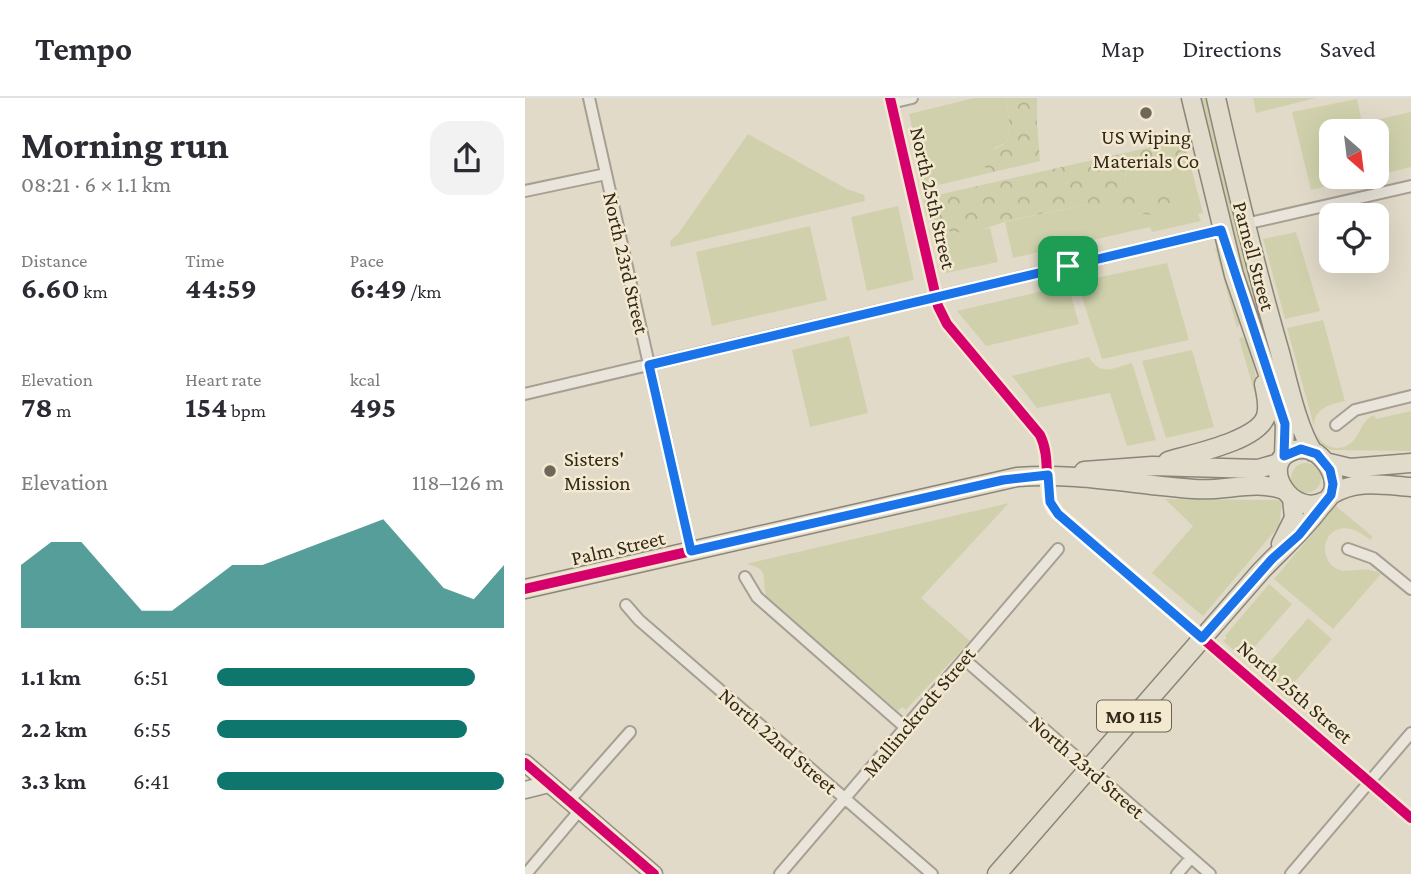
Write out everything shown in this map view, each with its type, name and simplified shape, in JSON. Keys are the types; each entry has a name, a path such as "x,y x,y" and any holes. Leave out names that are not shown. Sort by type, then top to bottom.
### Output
{"main road":[{"name":"Parnell Street","path":"1191,98 1221,230 1285,424 1281,459"},
{"name":"Parnell Street","path":"1216,98 1245,224 1291,390 1306,438 1319,457"},
{"path":"1152,466 1235,440 1260,426 1266,417 1267,404 1258,346"},
{"path":"1055,475 1090,469 1152,466 1258,468 1295,450 1350,468 1411,463"},
{"path":"1319,457 1333,478 1328,498"},
{"path":"1281,459 1279,477 1288,494"},
{"path":"1055,475 1193,489 1260,484 1288,494 1309,506 1344,487 1357,484 1411,487"},
{"name":"Palm Street","path":"525,589 1003,480 1055,475"},
{"name":"MO 115","path":"1272,559 1292,526 1294,511 1288,494"},
{"name":"MO 115","path":"997,874 1272,559 1299,535 1328,498"},
{"path":"525,763 654,874"},
{"path":"525,790 549,784"}],"street":[{"name":"North 23rd Street","path":"589,98 691,551"},
{"path":"891,100 912,98"},
{"name":"North 25th Street","path":"891,100 936,297 947,324 1040,435 1055,475 1050,502 1058,514 1411,818"},
{"path":"525,191 606,174"},
{"path":"1245,224 1411,186"},
{"path":"525,394 1221,230"},
{"path":"1336,425 1355,411 1411,396"},
{"path":"1348,549 1373,558 1411,589"},
{"name":"Mallinckrodt Street","path":"780,874 1058,550"},
{"path":"745,577 757,597 906,728"},
{"name":"North 22nd Street","path":"626,606 844,800 932,874"},
{"name":"North 23rd Street","path":"964,659 1210,874"},
{"path":"526,874 630,732"},
{"path":"1291,874 1411,733"},
{"path":"1177,874 1191,858"}],"green space":[{"path":"974,98 1006,98 1010,128 1007,142 995,148 985,167 989,173 926,188 909,114"},
{"path":"1006,98 1037,98 1040,161 989,173 985,167 984,156 1007,142 1010,128"},
{"path":"1197,98 1210,98 1273,352 1283,405 1233,246"},
{"path":"1253,98 1316,98 1256,113"},
{"path":"1357,99 1361,119 1319,119 1319,188 1311,190 1292,112"},
{"path":"1411,112 1411,167 1389,172 1389,119 1380,119"},
{"path":"748,134 847,189 864,195 865,201 671,247 670,241 678,234"},
{"path":"1182,140 1186,152 1179,158 1151,160 1126,171 1125,182 1131,191 1176,197 1170,207 1155,215 1141,214 1109,204 1088,204 1007,221 972,233 952,232 933,225 926,215 924,198"},
{"path":"1185,145 1203,213 1198,214 1201,221 1152,232 1150,227 1013,258 1005,222 1088,204 1109,204 1142,214 1125,182 1126,171 1163,156 1179,158 1186,152"},
{"path":"898,206 914,280 867,291 851,217"},
{"path":"935,225 962,231 990,228 998,262 946,273"},
{"path":"810,226 827,300 712,326 696,252"},
{"path":"1296,232 1320,311 1285,319 1263,239"},
{"path":"1215,248 1220,251 1242,322 1237,328"},
{"path":"1167,263 1189,340 1102,359 1077,282"},
{"path":"1068,285 1079,324 986,346 957,311"},
{"path":"1323,320 1345,401 1320,411 1315,418 1315,430 1287,328"},
{"path":"849,336 868,413 810,427 792,350"},
{"path":"1243,337 1253,358 1257,402 1239,338"},
{"path":"1192,350 1214,427 1166,438 1142,361"},
{"path":"1089,357 1103,369 1132,363 1156,440 1127,446 1110,393 1037,408 1012,376"},
{"path":"1411,411 1411,451 1331,450 1319,444 1316,432 1325,444 1338,448 1351,443 1365,422 1374,415 1376,419"},
{"path":"1306,463 1317,467 1321,478 1317,489 1306,493 1295,489 1291,478 1295,467"},
{"path":"1165,499 1278,500 1282,503 1279,526 1203,616 1152,573 1193,526"},
{"path":"1009,503 921,598 970,641 906,710 902,707 898,711 767,598 762,572 746,564"},
{"path":"1336,506 1373,537 1370,540 1357,531 1346,528 1337,530 1330,535 1326,543 1328,560 1339,570 1367,570 1381,574 1333,629 1274,579"},
{"path":"1269,584 1292,604 1244,659 1223,641"},
{"path":"1308,618 1332,639 1287,691 1263,670"}],"cycle path":[{"path":"890,98 938,306 947,324 1040,435 1046,453 1048,491 1053,509 1411,818"},
{"path":"525,589 1003,480 1048,475"},
{"path":"525,763 654,874"}],"place":[{"name":"US Wiping Materials Co","path":"1146,113"},
{"name":"Sisters' Mission","path":"550,471"}],"route":[{"path":"1221,230 1285,424 1284,456 1301,449 1313,452 1322,458 1333,478 1331,495 1299,535 1272,559 1202,638 1053,509 1049,497 1048,475 1017,477 691,551 649,365 1068,266 1221,230"}]}
